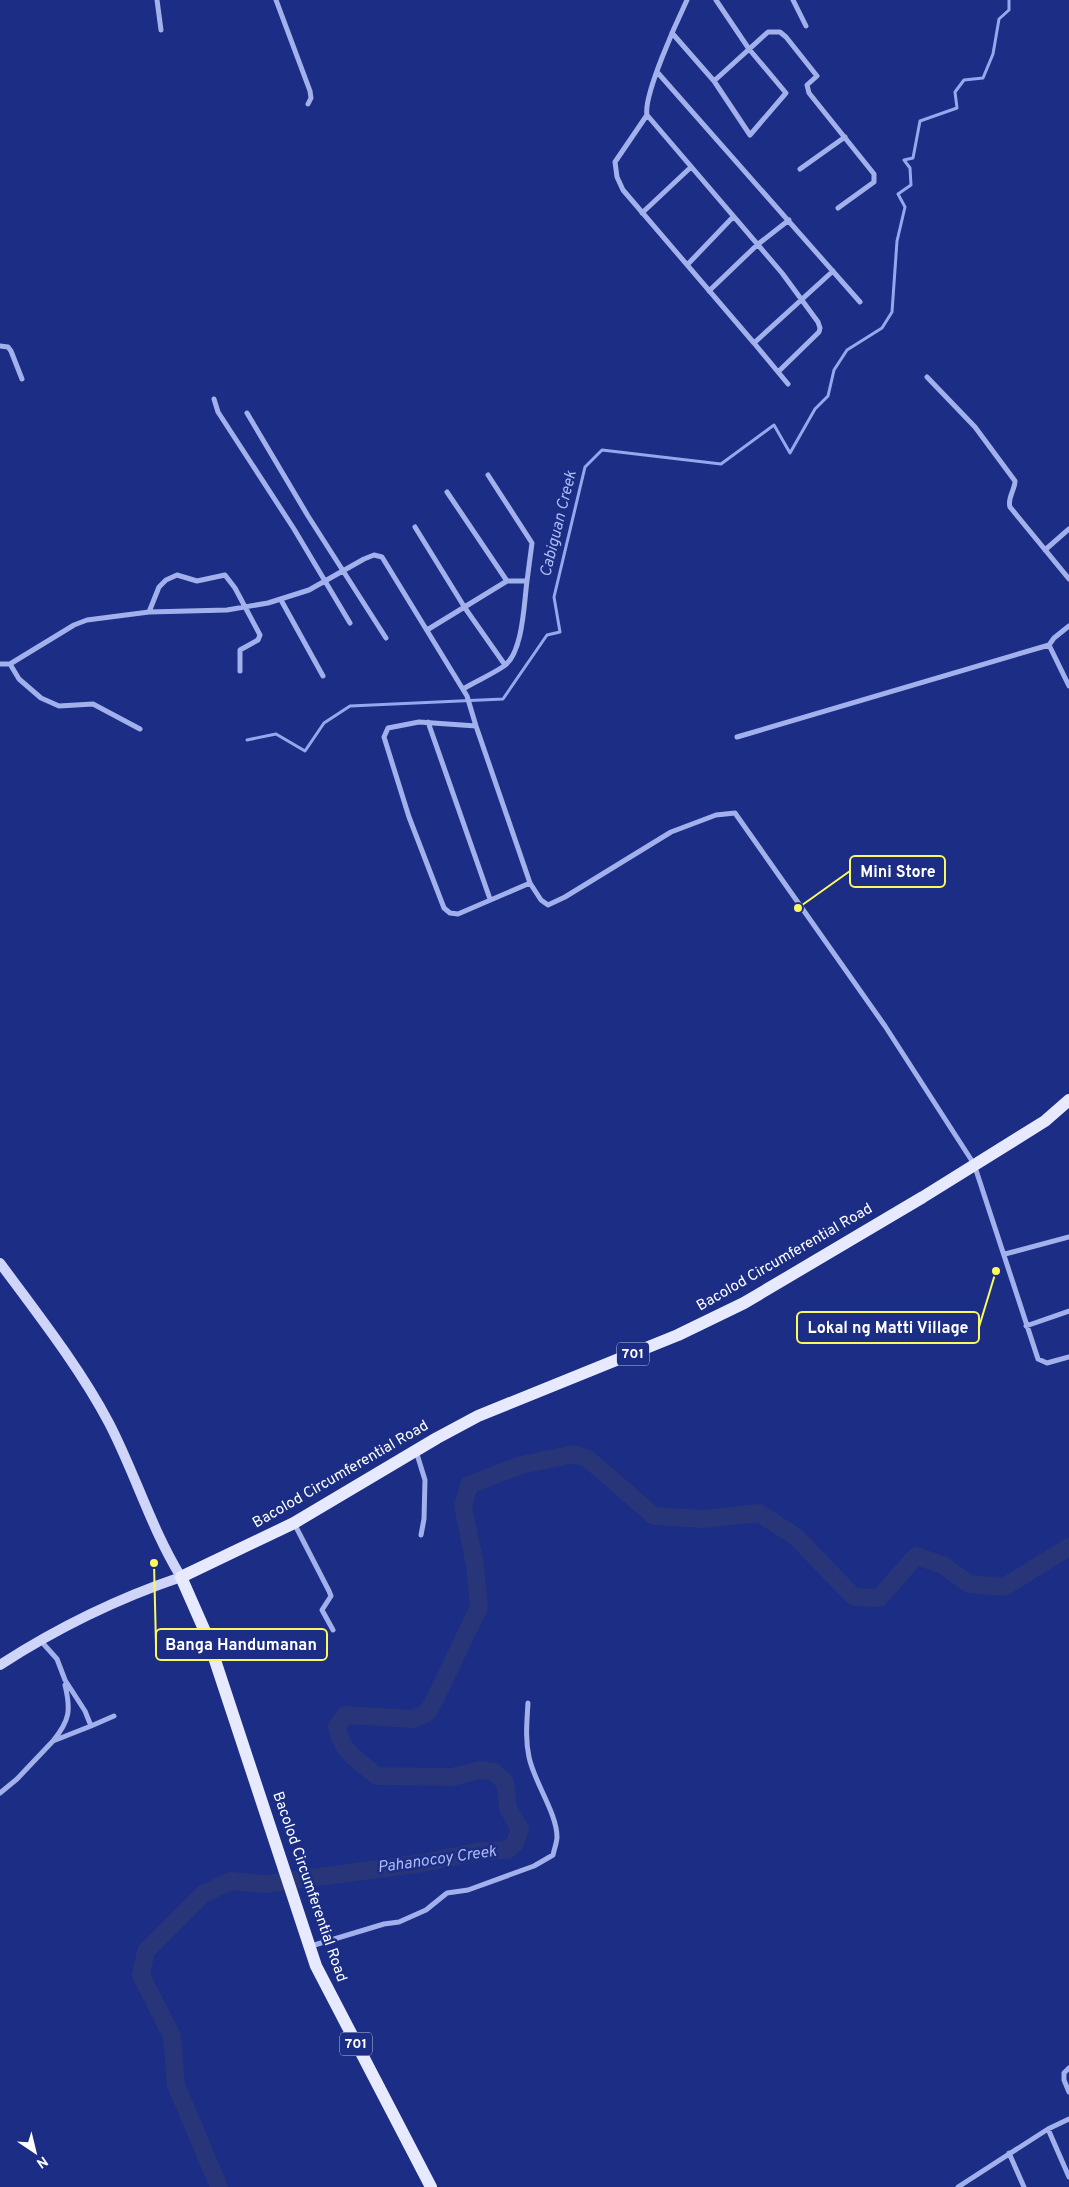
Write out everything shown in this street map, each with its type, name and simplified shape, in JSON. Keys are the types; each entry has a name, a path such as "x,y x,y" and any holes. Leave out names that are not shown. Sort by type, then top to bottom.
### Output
{"main road":[{"name":"Bacolod Circumferential Road","path":"431,2187 325,1984 293,1897 207,1636 181,1577 294,1523 478,1416 678,1336 736,1308 924,1197 1045,1121 1069,1100"},
{"path":"0,1263 86,1385 105,1416 152,1524 181,1577 126,1597 85,1615 0,1665"}],"street":[{"path":"157,0 161,30"},
{"path":"276,0 310,91 312,98 308,104"},
{"path":"688,0 672,33 647,102 648,115 690,168 782,273 818,322 820,330 779,370"},
{"path":"672,33 714,81 750,135 786,93 749,49 716,0"},
{"path":"794,0 806,26"},
{"path":"714,81 768,32 780,32 786,37 817,76 807,85 809,93 874,174 874,182 838,208"},
{"path":"658,73 860,302"},
{"path":"648,115 615,162 616,177 623,190 779,370 788,384"},
{"path":"800,169 845,137"},
{"path":"642,212 690,168"},
{"path":"688,264 733,218"},
{"path":"709,291 757,245 788,220"},
{"path":"754,343 833,271"},
{"path":"0,346 3,345 11,351 22,379"},
{"path":"927,378 975,427 1016,481 1009,500 1010,507 1069,579"},
{"path":"214,399 218,412 294,530 350,623"},
{"path":"247,413 386,638"},
{"path":"463,689 505,665 514,656 532,543 488,475"},
{"path":"447,492 508,581"},
{"path":"415,527 465,608 505,665"},
{"path":"1045,550 1069,529"},
{"path":"0,664 10,664 74,625 86,620 149,612 227,610 281,600 309,590 374,555 382,557 467,696 530,883 544,904 552,904 618,866 671,832 716,815 735,813 885,1026 974,1164 1038,1359 1047,1363 1069,1357"},
{"path":"149,612 159,587 166,580 177,575 197,581 225,575 246,607 260,638 240,650 240,671"},
{"path":"427,630 508,581 527,581"},
{"path":"281,600 323,676"},
{"path":"737,737 1049,645 1054,638 1069,626"},
{"path":"1049,645 1069,686"},
{"path":"10,664 19,679 41,698 59,706 93,704 100,706 140,728"},
{"path":"476,726 428,722 394,725 388,728 384,737 409,816 444,908 450,913 458,914 530,883"},
{"path":"428,722 490,899"},
{"path":"1005,1254 1069,1237"},
{"path":"1026,1326 1069,1311"},
{"path":"416,1451 425,1480 424,1519 421,1535"},
{"path":"294,1523 331,1596 322,1610 334,1630"},
{"path":"0,1793 53,1741 66,1721 70,1706 65,1680 57,1659 40,1640"},
{"path":"65,1680 85,1711 91,1726"},
{"path":"310,1947 384,1924 399,1922 426,1910 447,1893 468,1890 485,1884 534,1866 552,1855 557,1836 552,1815 533,1772 529,1757 527,1738 528,1703"},
{"path":"53,1741 114,1716"},
{"path":"1069,2068 1064,2073 1064,2080 1069,2092"},
{"path":"958,2187 1048,2129 1069,2119"},
{"path":"1048,2129 1069,2177"},
{"path":"1009,2153 1024,2187"},
{"path":"966,2181 969,2187"}],"waterway":[{"name":"Cabiguan Creek","path":"247,740 276,734 305,751 324,723 350,706 503,699 547,635 560,632 554,597 585,467 602,450 721,464 774,425 790,453 815,409 828,396 834,370 847,350 882,328 892,312 897,241 905,207 898,194 911,185 910,168 904,160 913,158 920,121 957,108 955,92 964,80 983,78 993,54 999,19 1009,10 1009,0"},
{"name":"Pahanocoy Creek","path":"219,2187 176,2085 172,2036 141,1975 146,1951 203,1894 231,1881 266,1884 423,1863 480,1851 507,1850 515,1843 520,1829 508,1808 505,1782 494,1772 480,1770 452,1777 377,1776 346,1749 337,1726 346,1715 413,1719 427,1713 436,1697 479,1607 475,1565 463,1506 469,1485 521,1465 574,1454 588,1459 654,1516 703,1519 759,1513 796,1537 854,1597 879,1598 916,1556 943,1565 969,1584 1004,1587 1069,1547"}],"place":[{"name":"Mini Store","path":"798,908"},
{"name":"Lokal ng Matti Village","path":"996,1271"},
{"name":"Banga Handumanan","path":"154,1563"}]}
